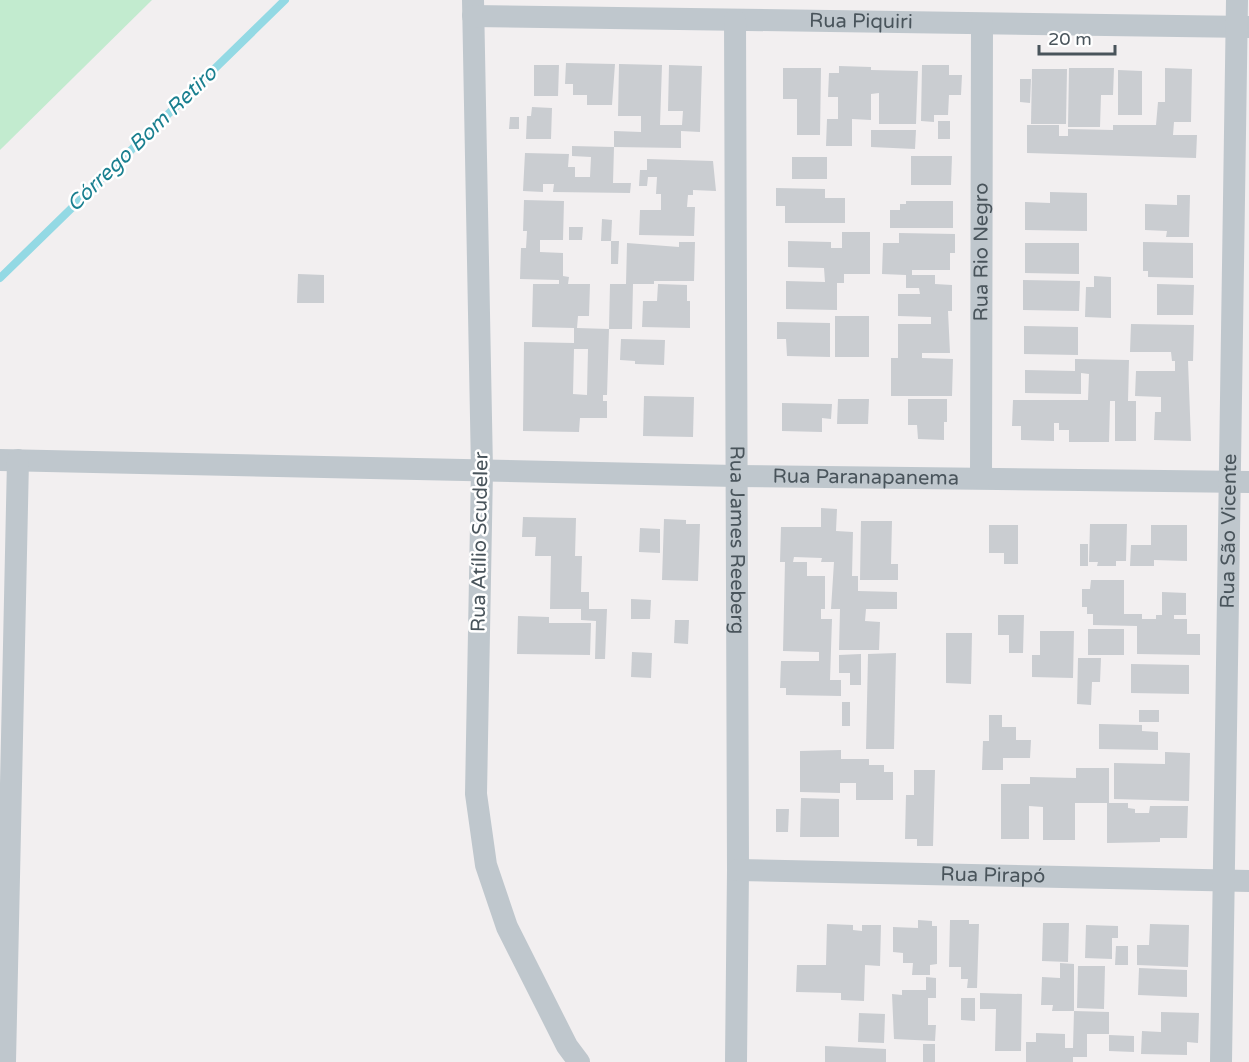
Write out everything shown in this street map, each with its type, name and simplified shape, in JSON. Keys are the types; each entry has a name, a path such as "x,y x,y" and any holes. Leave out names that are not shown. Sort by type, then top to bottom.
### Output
{"street":[{"name":"Rua São Vicente","path":"1221,1062 1223,881 1239,482 1243,27 1237,0"},
{"name":"Rua Piquiri","path":"473,8 735,20 1243,27"},
{"name":"Rua Atílio Scudeler","path":"473,8 482,470 476,794 486,865 507,927 567,1046 579,1062"},
{"name":"Rua James Reeberg","path":"735,20 738,870 736,1062"},
{"name":"Rua Rio Negro","path":"981,478 982,24"},
{"name":"Rua Paranapanema","path":"9,460 735,476 1239,482"},
{"path":"5,1062 9,460"},
{"name":"Rua Pirapó","path":"738,870 1249,881"}],"green space":[{"path":"0,0 152,0 0,150"}],"building":[{"path":"566,63 615,64 612,105 587,105 587,95 573,95 573,84 565,84"},
{"path":"619,64 662,65 660,125 682,125 683,111 668,111 669,65 702,66 700,132 681,131 681,148 614,147 614,131 641,132 641,116 618,116"},
{"path":"534,65 559,65 558,96 534,96"},
{"path":"922,65 949,65 949,75 962,75 961,95 949,95 948,115 934,115 934,122 921,121"},
{"path":"839,66 871,67 871,70 918,71 916,124 879,124 879,93 871,94 871,120 852,119 852,146 826,146 827,119 838,119 838,97 828,97 829,73 839,73"},
{"path":"783,68 821,68 820,135 797,135 797,99 783,99"},
{"path":"1069,68 1114,68 1113,95 1101,95 1100,127 1068,127"},
{"path":"1165,68 1192,69 1191,122 1174,122 1173,135 1197,135 1196,158 1027,153 1027,125 1059,125 1059,136 1068,136 1068,129 1113,130 1113,125 1156,125 1158,102 1165,102"},
{"path":"1032,69 1067,69 1066,124 1031,124"},
{"path":"1118,70 1142,71 1142,115 1118,115"},
{"path":"1020,79 1031,79 1030,103 1020,102"},
{"path":"532,107 552,108 551,139 526,139 527,116 531,116"},
{"path":"510,117 519,117 519,129 509,129"},
{"path":"938,121 950,121 950,139 938,139"},
{"path":"871,130 916,130 915,149 871,147"},
{"path":"572,146 614,147 613,183 631,183 630,193 553,192 554,184 543,184 543,192 523,191 525,153 569,154 568,167 575,167 575,177 590,177 591,157 572,156"},
{"path":"911,156 952,156 951,185 911,185"},
{"path":"792,157 827,157 827,179 792,179"},
{"path":"647,159 713,161 716,191 693,190 693,195 688,195 687,207 695,207 694,236 639,235 640,210 661,210 661,194 656,194 657,177 648,177 647,186 639,186 640,170 647,170"},
{"path":"776,188 825,189 825,198 845,198 845,223 785,223 785,206 776,206"},
{"path":"1050,192 1087,193 1087,231 1025,230 1025,202 1050,203"},
{"path":"1177,195 1190,195 1189,237 1166,237 1167,231 1145,230 1145,204 1177,205"},
{"path":"524,200 564,201 563,240 540,240 540,252 563,253 563,276 569,277 568,284 590,284 589,316 578,316 577,328 609,329 607,395 603,395 603,401 607,401 607,418 580,418 579,432 523,431 524,342 574,343 574,328 532,327 533,284 559,284 559,280 520,279 521,248 526,248 527,231 523,231","holes":["574,349 588,349 587,395 573,394"]},
{"path":"906,201 953,201 953,228 890,228 890,210 900,210 900,204 906,204"},
{"path":"602,219 612,220 611,241 601,241"},
{"path":"569,227 583,227 582,240 569,240"},
{"path":"842,232 870,232 870,274 844,274 844,283 837,283 837,310 786,309 786,281 825,282 824,268 788,267 788,241 831,242 831,248 842,248"},
{"path":"899,233 955,234 955,253 950,253 950,270 912,270 912,275 935,275 935,284 952,285 952,311 948,311 950,353 922,353 922,358 953,359 952,396 891,396 891,358 898,358 898,324 931,324 931,317 898,316 898,294 920,294 919,288 906,288 906,275 882,274 883,243 899,243"},
{"path":"611,241 619,241 618,264 611,264"},
{"path":"679,242 695,242 694,281 654,281 654,284 633,284 632,329 609,329 610,284 626,284 627,243 679,247"},
{"path":"1143,242 1193,243 1193,278 1148,277 1148,271 1143,271"},
{"path":"1025,243 1079,243 1079,274 1025,273"},
{"path":"298,274 324,275 324,303 297,303"},
{"path":"1094,276 1111,277 1111,318 1085,317 1086,287 1094,287"},
{"path":"1023,280 1080,281 1079,311 1023,310"},
{"path":"658,284 687,285 687,301 690,301 690,328 642,327 643,301 657,301"},
{"path":"1157,284 1194,285 1193,315 1157,315"},
{"path":"835,316 869,316 869,357 835,357"},
{"path":"777,322 830,323 830,357 787,356 786,339 777,339"},
{"path":"1131,324 1194,325 1193,361 1188,361 1191,441 1154,440 1155,412 1161,412 1161,397 1135,396 1136,371 1175,371 1175,361 1172,361 1171,352 1130,352"},
{"path":"1024,326 1078,327 1078,355 1024,354"},
{"path":"621,339 665,340 664,365 635,364 635,361 620,360"},
{"path":"1075,359 1129,360 1128,401 1136,401 1136,441 1115,441 1115,401 1110,401 1109,442 1069,442 1069,430 1059,430 1059,423 1054,423 1054,441 1021,440 1021,426 1012,426 1013,400 1088,400 1089,374 1081,373 1081,394 1025,393 1025,370 1075,371"},
{"path":"644,396 694,397 693,437 643,436"},
{"path":"838,399 869,399 868,424 837,424"},
{"path":"908,399 947,399 944,440 918,439 917,425 908,425"},
{"path":"782,403 832,404 831,419 822,418 822,432 782,431"},
{"path":"821,508 837,509 836,531 853,532 852,576 858,576 858,591 897,592 897,609 866,609 865,621 880,622 879,650 839,650 840,609 831,609 834,562 821,562 822,558 794,557 793,562 807,562 807,576 825,576 825,609 821,609 821,619 832,619 830,680 841,680 841,696 786,695 786,688 780,688 781,661 819,661 819,652 783,651 785,562 780,562 781,527 821,527"},
{"path":"523,517 576,518 575,556 582,556 581,592 589,592 589,609 607,609 605,659 595,659 596,621 581,620 581,609 550,609 551,556 535,556 536,537 522,537"},
{"path":"664,519 686,520 686,524 700,524 698,581 662,580"},
{"path":"861,521 892,521 891,564 898,564 898,580 860,580"},
{"path":"1090,524 1127,524 1126,561 1116,561 1116,566 1097,566 1098,562 1089,562"},
{"path":"989,525 1018,525 1018,564 1004,564 1004,553 989,553"},
{"path":"1151,525 1187,525 1187,561 1154,560 1154,566 1130,566 1131,545 1151,545"},
{"path":"640,528 660,529 660,553 639,552"},
{"path":"1080,544 1088,544 1088,566 1080,566"},
{"path":"1091,580 1124,580 1124,614 1142,614 1142,619 1156,619 1156,615 1162,615 1162,592 1186,593 1186,615 1174,615 1174,619 1187,619 1187,634 1200,634 1200,655 1137,654 1137,626 1093,625 1093,614 1087,614 1087,607 1082,607 1082,589 1090,589"},
{"path":"631,599 651,600 650,619 631,619"},
{"path":"998,615 1024,615 1023,653 1009,653 1009,635 998,635"},
{"path":"518,616 549,617 549,623 591,623 590,655 517,654"},
{"path":"675,620 689,620 688,644 674,643"},
{"path":"1088,629 1124,629 1124,655 1088,655"},
{"path":"1040,631 1074,631 1073,678 1032,677 1032,655 1040,655"},
{"path":"946,633 972,633 971,684 946,683"},
{"path":"632,652 652,653 651,678 631,677"},
{"path":"896,653 894,749 866,749 868,654"},
{"path":"861,654 861,685 850,685 850,673 839,673 839,655"},
{"path":"1078,658 1101,658 1100,682 1092,682 1091,705 1077,704"},
{"path":"1131,664 1189,665 1189,694 1131,693"},
{"path":"842,702 850,702 850,726 842,726"},
{"path":"1139,710 1159,710 1159,722 1139,722"},
{"path":"989,715 1002,715 1002,727 1016,727 1016,740 1031,740 1030,758 1003,758 1003,770 982,770 983,741 989,741"},
{"path":"1099,724 1142,725 1142,731 1158,732 1158,750 1099,749"},
{"path":"841,750 841,759 869,759 869,765 884,765 884,772 893,772 893,800 856,800 856,783 840,783 840,793 800,792 800,751"},
{"path":"1165,752 1190,753 1189,801 1114,799 1114,763 1165,764"},
{"path":"1076,768 1109,768 1109,803 1128,803 1128,808 1135,809 1135,813 1149,813 1150,806 1188,806 1187,838 1160,838 1160,842 1107,843 1107,803 1075,803 1075,840 1043,840 1043,807 1029,806 1029,839 1001,839 1001,784 1030,784 1030,777 1076,778"},
{"path":"914,770 935,770 933,846 917,846 917,839 905,839 906,795 914,795"},
{"path":"801,798 839,799 839,837 800,837"},
{"path":"776,809 789,809 788,832 776,832"},
{"path":"918,920 932,921 932,926 937,926 937,964 930,965 930,975 912,975 913,963 903,963 903,953 893,952 893,927 918,928"},
{"path":"950,920 969,920 969,924 979,924 977,988 967,988 968,979 961,979 961,967 949,967"},
{"path":"1043,923 1069,923 1068,962 1042,961"},
{"path":"827,924 853,925 853,930 862,931 862,925 881,925 880,966 865,965 864,1001 841,1000 841,993 796,992 797,965 826,965"},
{"path":"1150,924 1189,925 1188,967 1137,965 1137,945 1149,945"},
{"path":"1086,925 1118,926 1118,938 1112,938 1112,959 1085,958"},
{"path":"1116,946 1128,946 1128,965 1115,965"},
{"path":"1060,963 1074,964 1074,1011 1052,1011 1053,1005 1041,1005 1042,977 1060,978"},
{"path":"1078,966 1105,966 1104,1009 1077,1008"},
{"path":"1139,968 1187,970 1187,997 1138,995"},
{"path":"926,977 936,978 936,998 928,998 928,1025 936,1025 935,1041 894,1039 892,994 902,995 902,990 926,990"},
{"path":"980,993 1022,994 1021,1051 995,1051 996,1009 980,1009"},
{"path":"961,998 975,998 975,1021 961,1020"},
{"path":"1074,1011 1109,1012 1109,1034 1087,1034 1087,1057 1073,1057 1073,1062 1026,1062 1026,1042 1036,1042 1036,1033 1065,1034 1065,1048 1073,1048"},
{"path":"1161,1012 1199,1013 1198,1043 1187,1042 1187,1055 1141,1054 1142,1031 1161,1032"},
{"path":"859,1013 885,1014 884,1043 858,1042"},
{"path":"1109,1035 1134,1036 1134,1052 1109,1051"},
{"path":"923,1044 935,1044 935,1062 923,1062"},
{"path":"825,1046 886,1049 886,1062 825,1062"}],"waterway":[{"name":"Córrego Bom Retiro","path":"0,278 285,0"}]}
